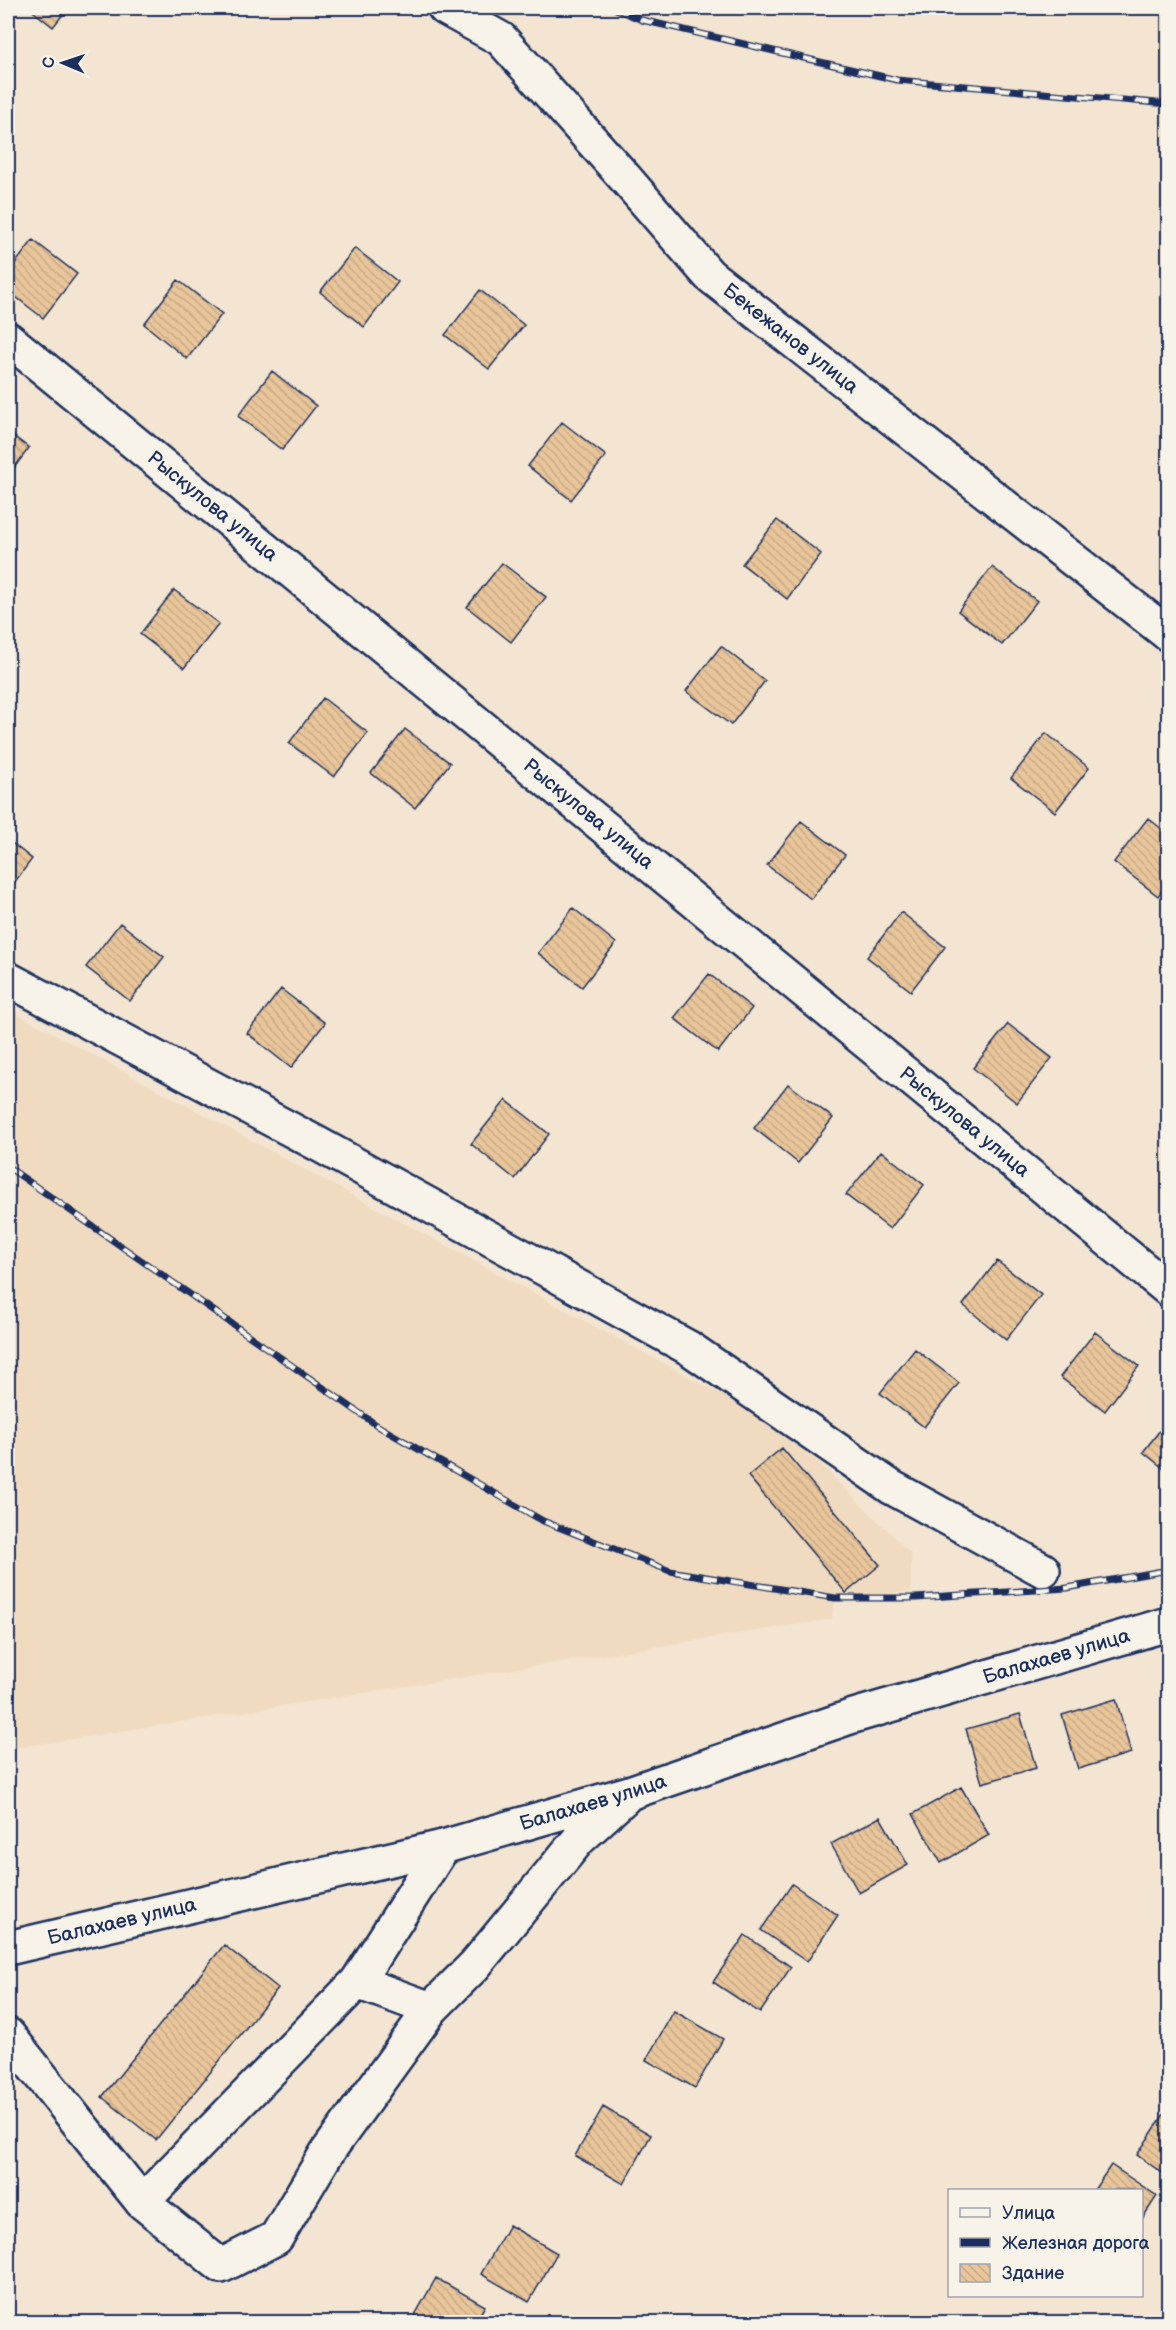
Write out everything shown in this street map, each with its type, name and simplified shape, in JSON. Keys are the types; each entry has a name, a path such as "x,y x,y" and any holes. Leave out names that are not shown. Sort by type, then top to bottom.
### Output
{"street":[{"name":"Бекежанов улица","path":"445,8 501,39 709,275 1168,634"},
{"name":"Рыскулова улица","path":"8,339 1168,1288"},
{"path":"8,979 318,1144 689,1348 891,1487 1043,1570"},
{"name":"Балахаев улица","path":"8,1948 443,1847 629,1793 850,1717 1168,1624"},
{"path":"8,2035 142,2202 221,2266 276,2238 326,2154 431,2009 475,1965 579,1839 629,1793"},
{"path":"142,2202 357,1982 443,1847"},
{"path":"357,1982 431,2009"}],"shaded area":[{"path":"8,1009 785,1429 911,1554 911,1591 835,1598 832,1619 8,1749"}],"building":[{"path":"29,8 68,8 53,27"},
{"path":"33,240 77,274 43,318 8,291 8,273"},
{"path":"355,248 398,282 364,327 320,292"},
{"path":"178,280 222,314 187,359 144,324"},
{"path":"480,290 524,325 489,369 445,335"},
{"path":"272,371 316,406 282,450 238,416"},
{"path":"562,422 606,456 571,500 528,466"},
{"path":"8,432 29,448 8,476"},
{"path":"777,520 821,554 787,599 742,564"},
{"path":"502,563 546,597 511,642 467,607"},
{"path":"992,567 1037,601 1002,645 958,611"},
{"path":"174,590 219,624 184,668 140,634"},
{"path":"721,646 765,681 731,725 686,691"},
{"path":"323,698 368,733 334,777 289,743"},
{"path":"405,729 450,763 415,808 371,773"},
{"path":"1046,733 1089,768 1055,812 1011,778"},
{"path":"1148,818 1168,834 1168,882 1158,896 1114,862"},
{"path":"801,821 845,855 811,899 767,865"},
{"path":"8,840 32,859 8,891"},
{"path":"573,908 616,943 582,987 538,953"},
{"path":"901,912 945,947 911,991 867,957"},
{"path":"120,923 164,957 130,1001 86,967"},
{"path":"709,974 752,1008 718,1052 674,1018"},
{"path":"281,989 325,1023 291,1068 247,1033"},
{"path":"1008,1024 1052,1058 1017,1103 973,1068"},
{"path":"788,1084 833,1118 798,1163 754,1128"},
{"path":"506,1100 549,1134 515,1179 471,1144"},
{"path":"881,1151 924,1185 890,1229 846,1195"},
{"path":"997,1261 1041,1295 1006,1340 963,1305"},
{"path":"1095,1332 1139,1366 1105,1411 1060,1377"},
{"path":"915,1349 959,1383 924,1427 880,1393"},
{"path":"1168,1420 1168,1472 1143,1452"},
{"path":"782,1448 880,1565 846,1593 748,1476"},
{"path":"1116,1699 1131,1753 1078,1769 1062,1715"},
{"path":"1020,1714 1036,1768 982,1783 966,1729"},
{"path":"961,1787 989,1835 941,1863 913,1814"},
{"path":"880,1817 908,1865 859,1893 831,1844"},
{"path":"792,1884 838,1915 807,1962 761,1930"},
{"path":"745,1935 791,1967 760,2013 713,1982"},
{"path":"224,1945 278,1988 156,2140 102,2097"},
{"path":"674,2011 723,2039 695,2088 646,2060"},
{"path":"603,2107 651,2135 624,2184 575,2156"},
{"path":"1168,2108 1168,2177 1137,2155"},
{"path":"1111,2165 1157,2196 1143,2217 1143,2189 1095,2189"},
{"path":"509,2225 557,2253 529,2302 481,2274"},
{"path":"436,2278 485,2306 475,2322 411,2322"}],"railway":[{"path":"614,8 642,20 897,80 1168,104"},
{"path":"8,1167 378,1426 543,1521 670,1571 835,1598 916,1598 1067,1588 1168,1570"}]}
